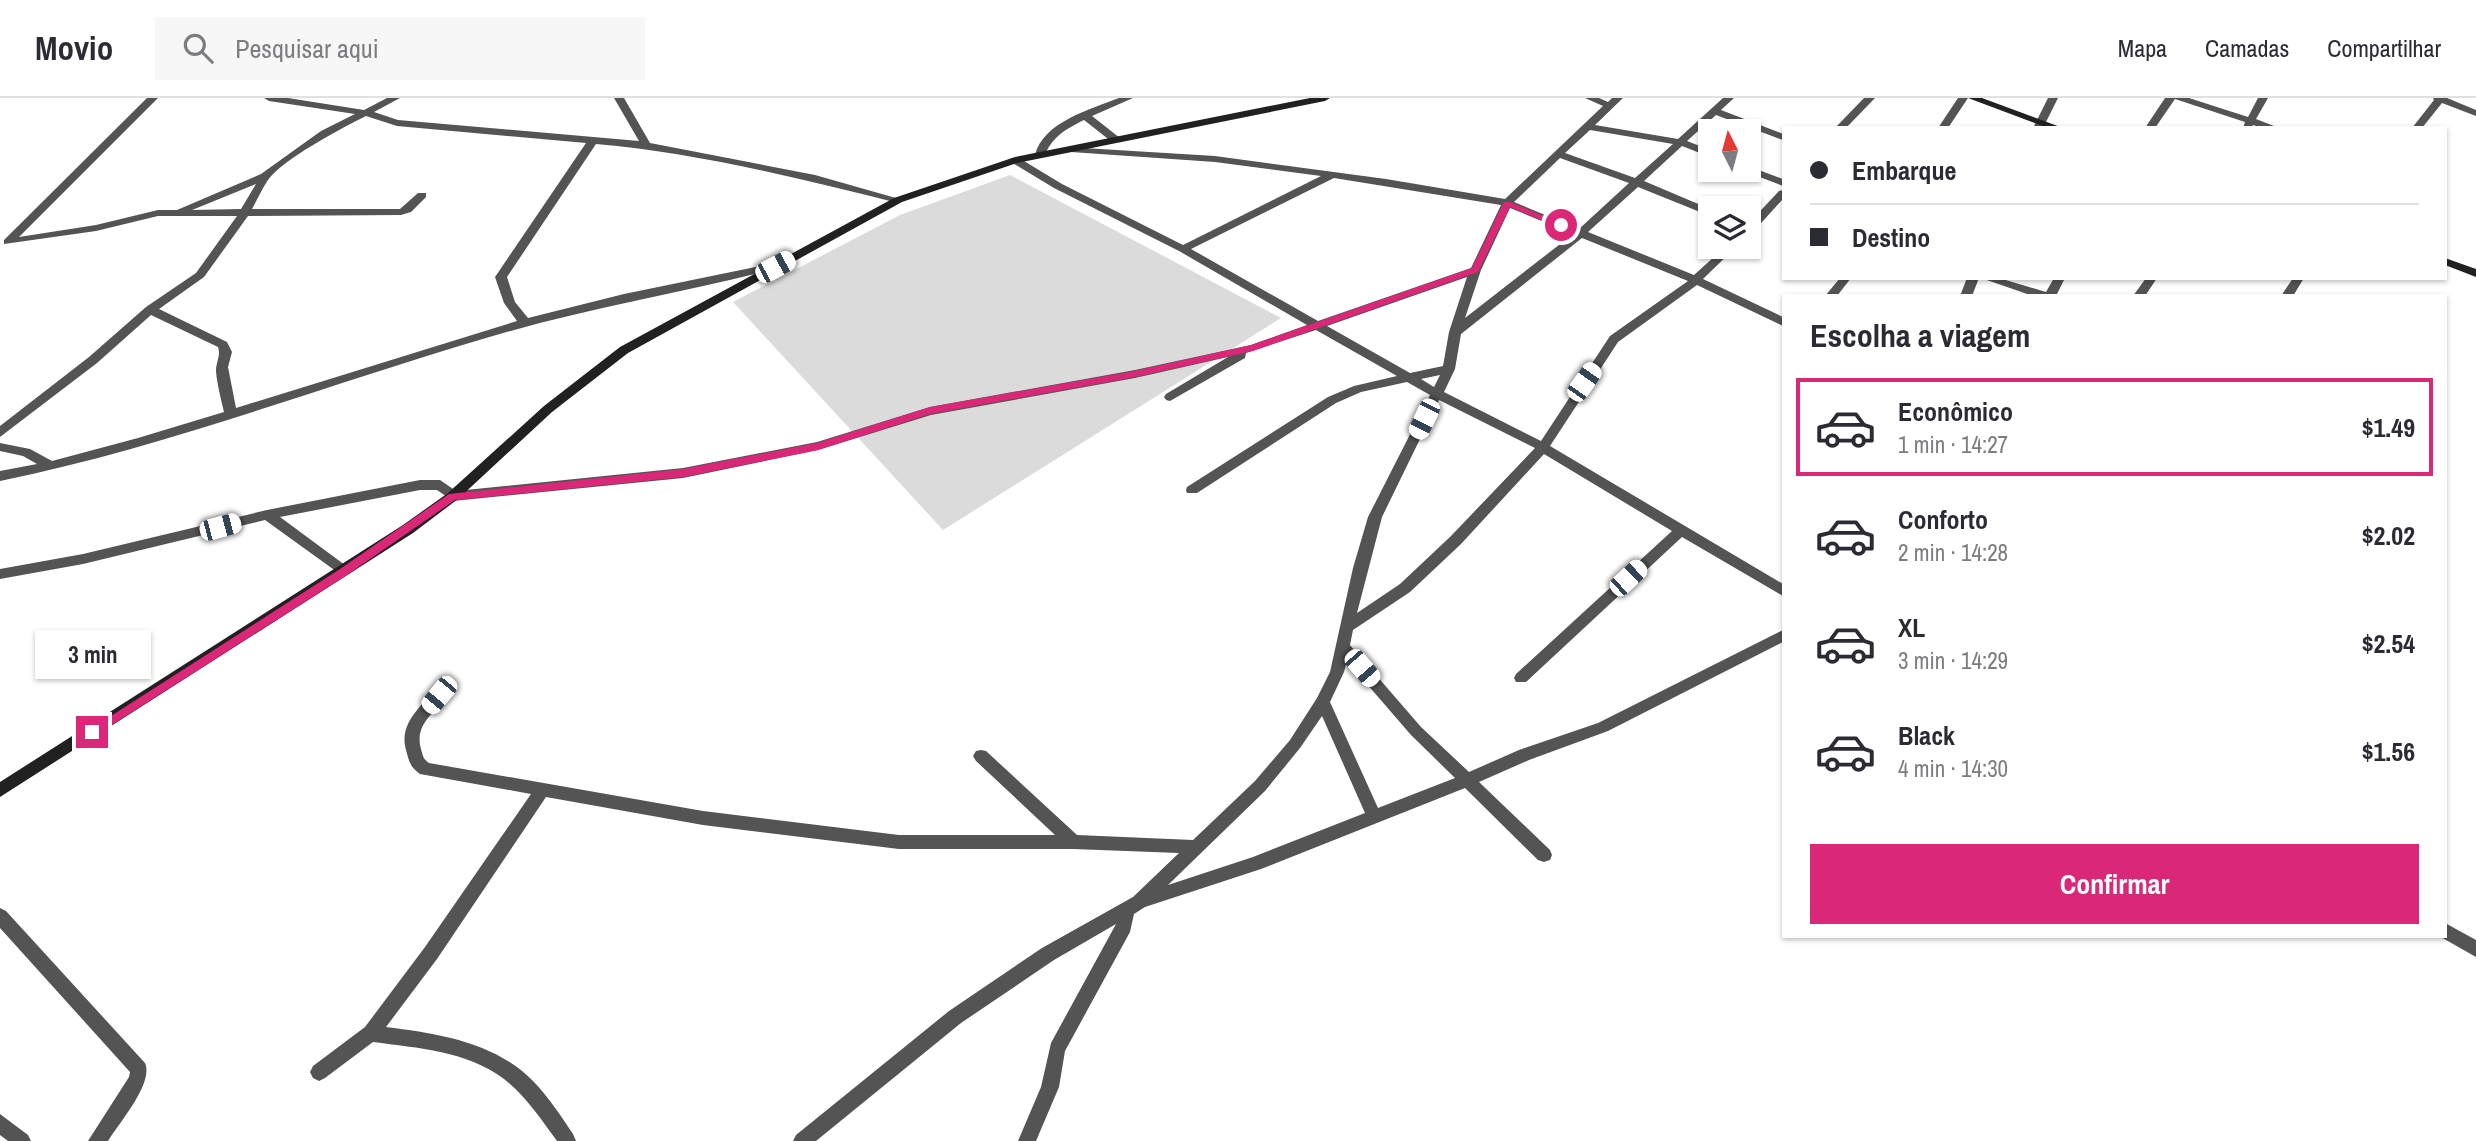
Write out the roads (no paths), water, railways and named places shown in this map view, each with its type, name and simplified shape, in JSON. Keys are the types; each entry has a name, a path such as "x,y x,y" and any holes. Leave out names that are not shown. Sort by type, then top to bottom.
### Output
{"street":[{"path":"4,244 153,98"},
{"path":"269,98 366,113 397,123 646,145 815,178 898,200"},
{"path":"174,213 265,176 325,133 395,98"},
{"path":"619,98 646,145"},
{"path":"1041,155 1041,144 1047,138 1085,116 1128,98"},
{"path":"0,790 344,572 453,496 565,394 624,349 898,200 1015,160 1325,98"},
{"path":"1590,98 1615,102"},
{"path":"1455,332 1580,234 1729,98"},
{"path":"1842,126 1870,98"},
{"path":"1944,126 1963,98"},
{"path":"1973,98 2039,125 2049,99"},
{"path":"2151,126 2170,98"},
{"path":"2179,98 2249,124 2263,98"},
{"path":"2419,126 2439,99 2476,113"},
{"path":"1027,1141 1050,1087 1052,1063 1057,1049 1124,927 1133,905 1260,786 1296,744 1323,702 1337,672 1360,568 1375,517 1449,369 1455,332 1475,270 1507,203 1615,102"},
{"path":"1714,111 1782,136"},
{"path":"1085,116 1116,140"},
{"path":"1589,127 1680,142 1698,149"},
{"path":"525,323 510,303 501,277 592,142"},
{"path":"1071,149 1215,159 1507,203 1696,280 1782,322"},
{"path":"1560,155 1698,208"},
{"path":"1015,160 1058,186 1183,248 1437,394 1543,447 1782,590"},
{"path":"1761,174 1782,183"},
{"path":"1183,248 1332,175"},
{"path":"0,433 93,360 150,310 200,275 245,212 265,176"},
{"path":"1761,215 1782,193"},
{"path":"4,244 96,228 150,215 174,213 401,212 422,195"},
{"path":"1348,626 1405,588 1456,540 1543,447 1614,339 1696,280 1718,259"},
{"path":"2447,262 2476,273"},
{"path":"0,478 145,442 366,370 525,323 601,303 775,267"},
{"path":"453,496 683,473 818,446 930,411 1121,377 1253,348 1475,270"},
{"path":"1833,294 1844,280"},
{"path":"1993,280 2041,294"},
{"path":"150,310 223,345 226,352 222,377 231,415"},
{"path":"1170,397 1253,348"},
{"path":"1192,490 1332,400 1358,389 1449,369"},
{"path":"0,447 26,452 51,466"},
{"path":"0,574 181,537 267,515 432,483 445,488 453,496"},
{"path":"267,515 344,572"},
{"path":"1521,678 1681,530"},
{"path":"802,1141 955,1017 1048,954 1133,905 1255,864 1465,781 1524,754 1603,727 1782,637"},
{"path":"1343,647 1416,731 1544,855"},
{"path":"439,695 417,721 410,737 417,763 425,769 703,818 899,842 1073,842 1196,847"},
{"path":"1323,702 1374,816"},
{"path":"981,756 1073,842"},
{"path":"319,1072 371,1033 431,953 543,789"},
{"path":"0,916 139,1069 138,1080 97,1141"},
{"path":"2447,932 2476,948"},
{"path":"371,1033 453,1044 497,1062 527,1087 567,1140"},
{"path":"0,1123 22,1141"}]}
